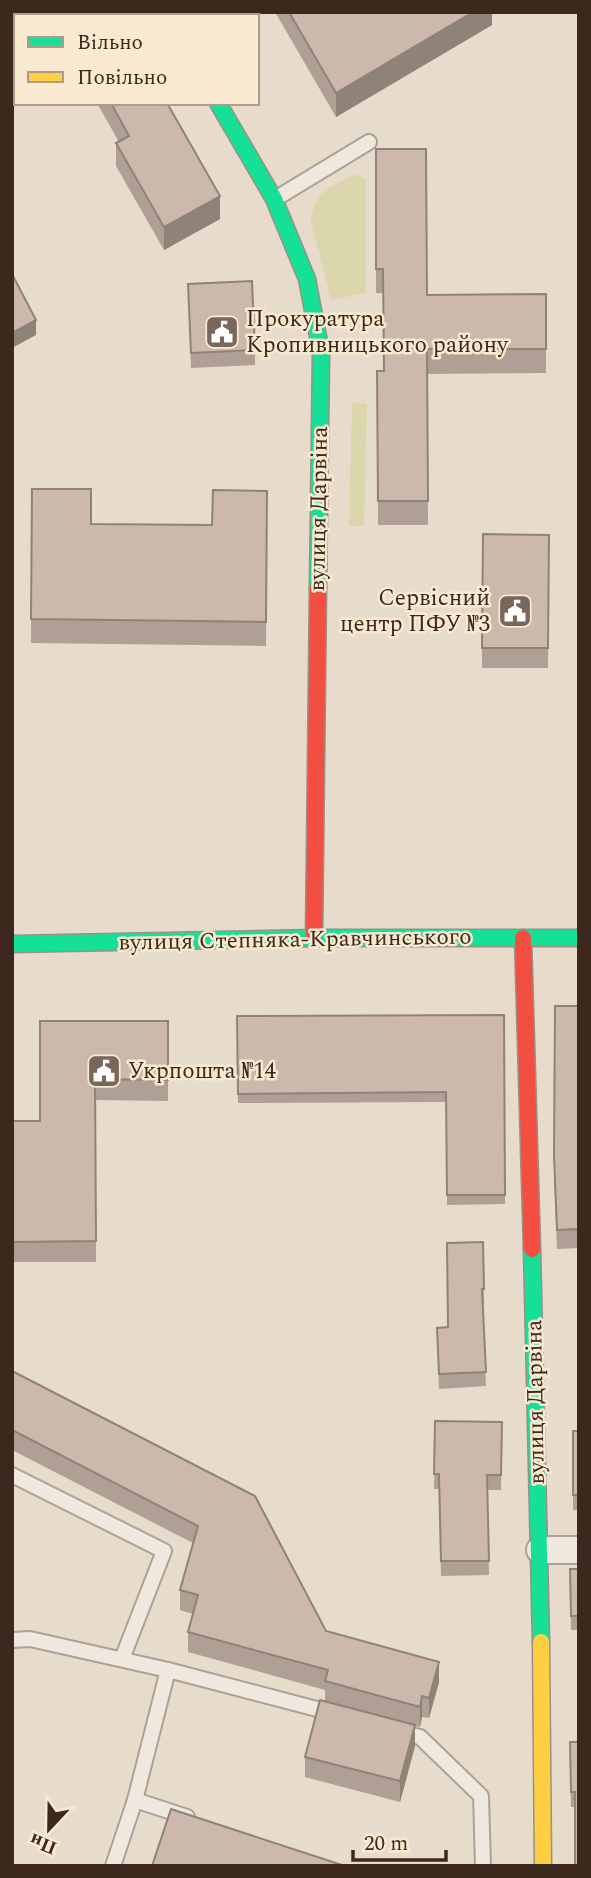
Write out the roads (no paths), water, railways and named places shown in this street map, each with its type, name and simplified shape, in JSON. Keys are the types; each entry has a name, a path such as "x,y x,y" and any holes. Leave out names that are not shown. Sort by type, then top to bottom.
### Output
{"street":[{"name":"вулиця Дарвіна","path":"219,105 274,199 307,279 321,352 314,938"},
{"name":"вулиця Степняка-Кравчинського","path":"12,944 314,938 579,938"},
{"name":"вулиця Дарвіна","path":"523,938 540,1550 543,1866"},
{"path":"540,1550 579,1550"}],"lane":[{"path":"274,199 369,142"},
{"path":"12,1475 164,1550 122,1660"},
{"path":"12,1640 30,1639 203,1678 356,1720"},
{"path":"113,1866 135,1800 168,1670"},
{"path":"381,1727 420,1737 481,1796 484,1866"},
{"path":"135,1800 198,1821"}],"place":[{"name":"Прокуратура Кропивницького району","path":"222,332"},
{"name":"Сервісний центр ПФУ №3","path":"515,611"},
{"name":"Укрпошта №14","path":"104,1071"}]}
